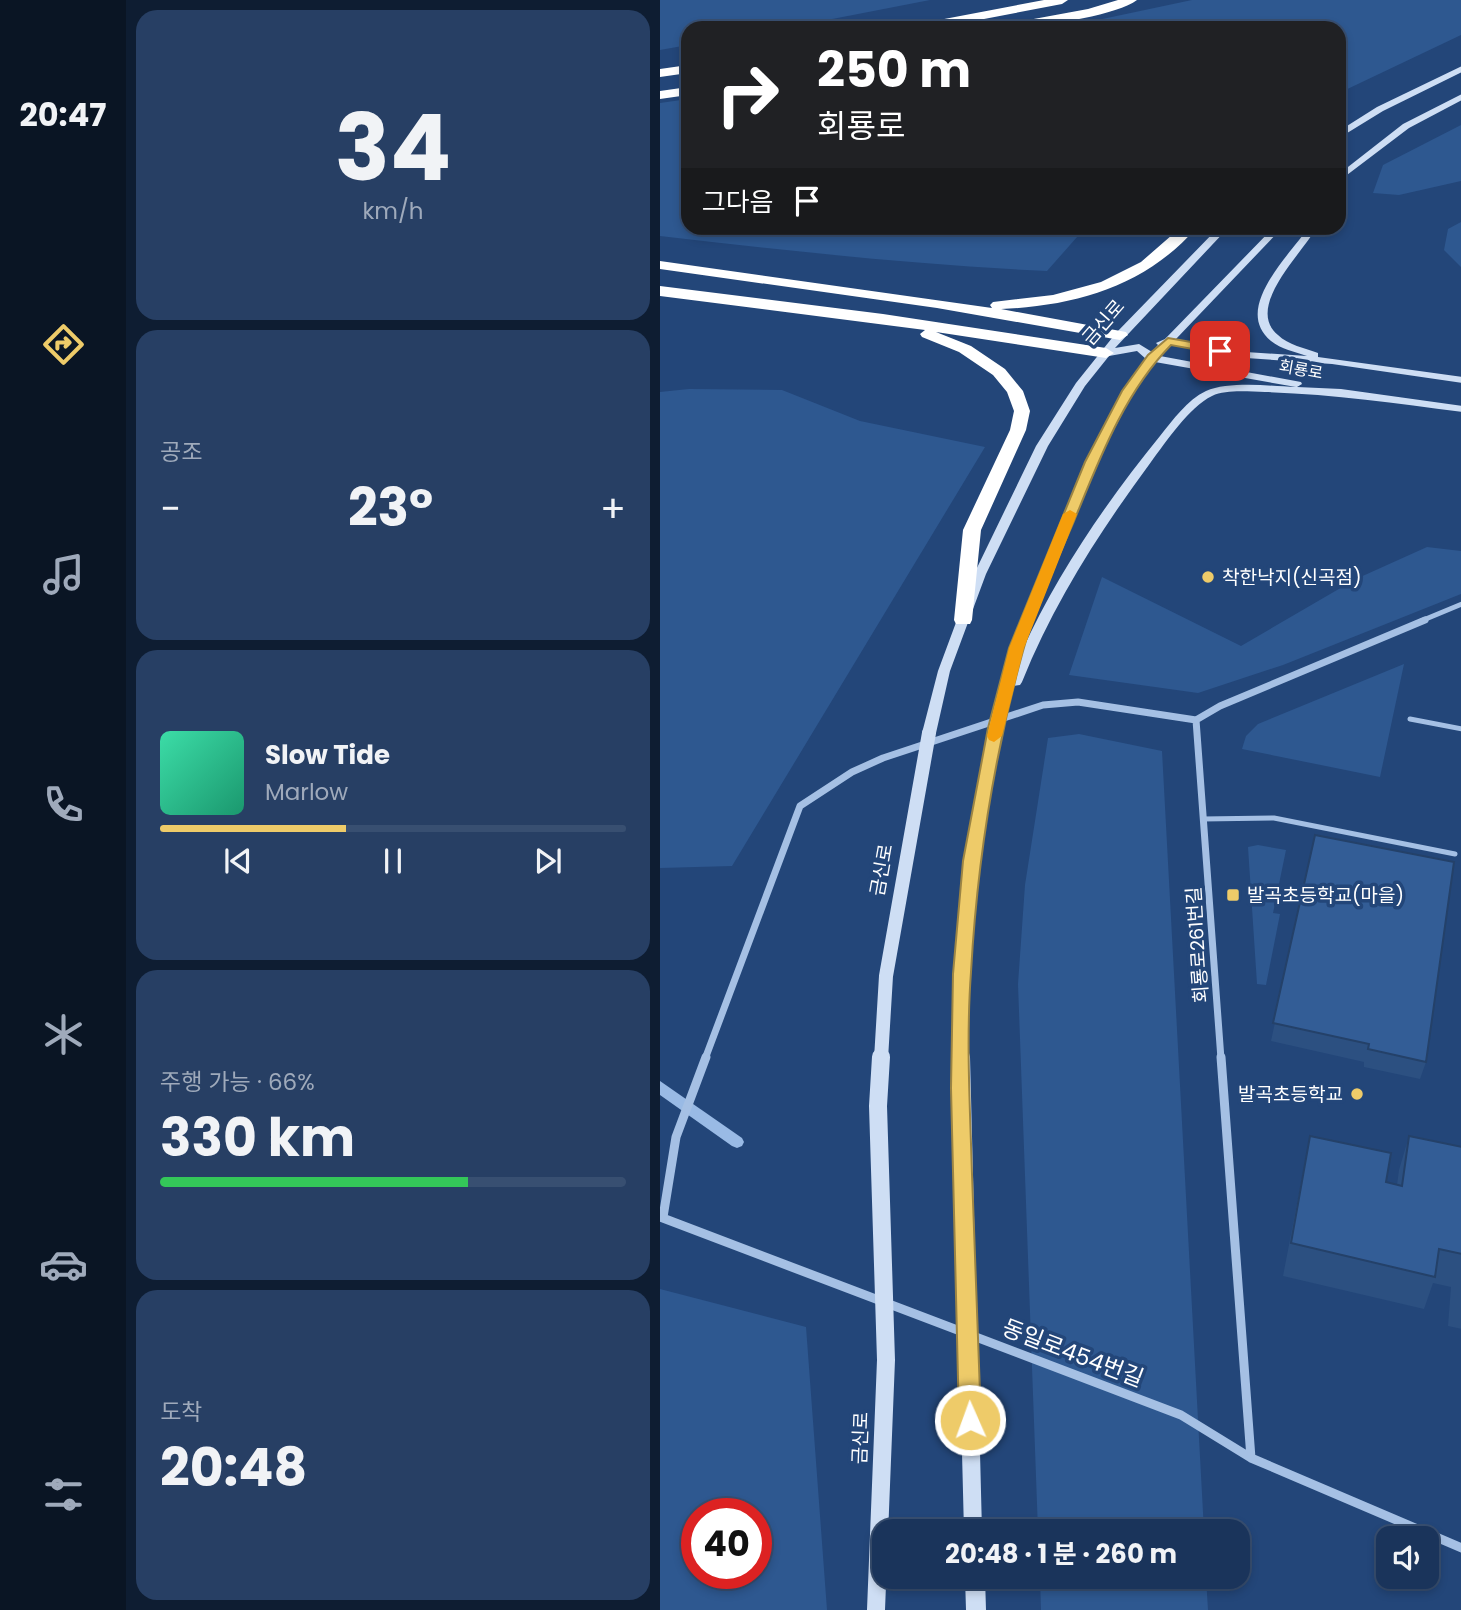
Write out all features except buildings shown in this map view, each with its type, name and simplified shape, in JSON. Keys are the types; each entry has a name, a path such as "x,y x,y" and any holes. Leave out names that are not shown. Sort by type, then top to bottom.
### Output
{"highway":[{"path":"977,16 1035,0"},
{"path":"952,21 1062,0"},
{"path":"1028,21 1098,0"},
{"path":"1042,21 1090,12 1131,0"},
{"path":"660,73 681,70"},
{"path":"660,95 681,92"},
{"path":"937,303 1012,304 1054,299 1093,289 1139,270 1181,235"},
{"path":"660,265 937,303 1120,335"},
{"path":"660,291 883,319 1106,353"},
{"path":"883,319 936,336 984,361 1012,385 1021,405 1018,430 972,530 963,620"}],"street":[{"path":"1346,131 1380,109 1461,68"},
{"path":"1346,173 1406,126 1461,96"},
{"name":"금신로","path":"876,1610 886,1360 878,1106 886,976 930,733 944,671 980,574 1042,446 1079,385 1120,335 1217,235"},
{"path":"973,1519 960,1088 962,974 972,861 996,728 1016,648 1091,462 1129,391 1152,358 1271,235"},
{"path":"1307,235 1266,298 1263,322 1268,333 1278,341 1332,361"},
{"name":"회룡로","path":"1120,335 1152,358 1348,394 1461,409"},
{"name":"회룡로","path":"1106,353 1168,341 1246,355 1332,361 1461,380"},
{"path":"996,728 1028,650 1064,582 1166,435 1194,404 1206,395 1229,391 1348,394"},
{"path":"662,1217 676,1137 800,806 852,772 883,758 1043,705 1078,702 1196,720 1220,706 1461,604"},
{"name":"회룡로261번길","path":"1196,720 1251,1458"},
{"name":"동일로454번길","path":"662,1217 1181,1415 1251,1458 1461,1548"},
{"path":"975,1589 976,1610"}],"lane":[{"path":"1410,719 1461,729"},
{"path":"1203,819 1274,818 1455,854"}],"shaded area":[{"path":"660,0 930,0 822,21 681,21 681,46 660,50"},
{"path":"1192,0 1461,0 1461,35 1346,90 1346,21 1093,21"},
{"path":"681,100 681,235 1079,235 1047,271 853,257 660,236 660,103"},
{"path":"1461,125 1461,181 1399,195 1373,193 1383,165"},
{"path":"1461,222 1461,267 1444,250 1448,229"},
{"path":"689,389 782,390 860,421 985,447 732,866 660,868 660,392"},
{"path":"1427,547 1461,551 1461,594 1283,665 1198,693 1069,675 1102,577 1241,646 1356,579"},
{"path":"1404,664 1380,777 1242,749 1246,736 1258,724"},
{"path":"1079,734 1162,751 1203,1519 1038,1519 1018,984 1025,885 1048,738"},
{"path":"1258,845 1286,850 1273,913 1280,914 1266,985 1257,984 1248,847"},
{"path":"660,1289 806,1327 827,1610 660,1610"},
{"path":"1040,1589 1207,1589 1208,1610 1041,1610"}],"waterway":[{"path":"660,1087 737,1142"}],"slow traffic":[{"path":"994,736 1016,648 1070,514"}],"place":[{"name":"착한낙지(신곡점)","path":"1208,577"},
{"name":"발곡초등학교(마을)","path":"1233,895"},
{"name":"발곡초등학교","path":"1357,1094"}],"route":[{"path":"970,1420 960,1088 962,974 972,861 996,728 1016,648 1045,574 1091,462 1129,391 1152,358 1168,341 1220,351"}]}
